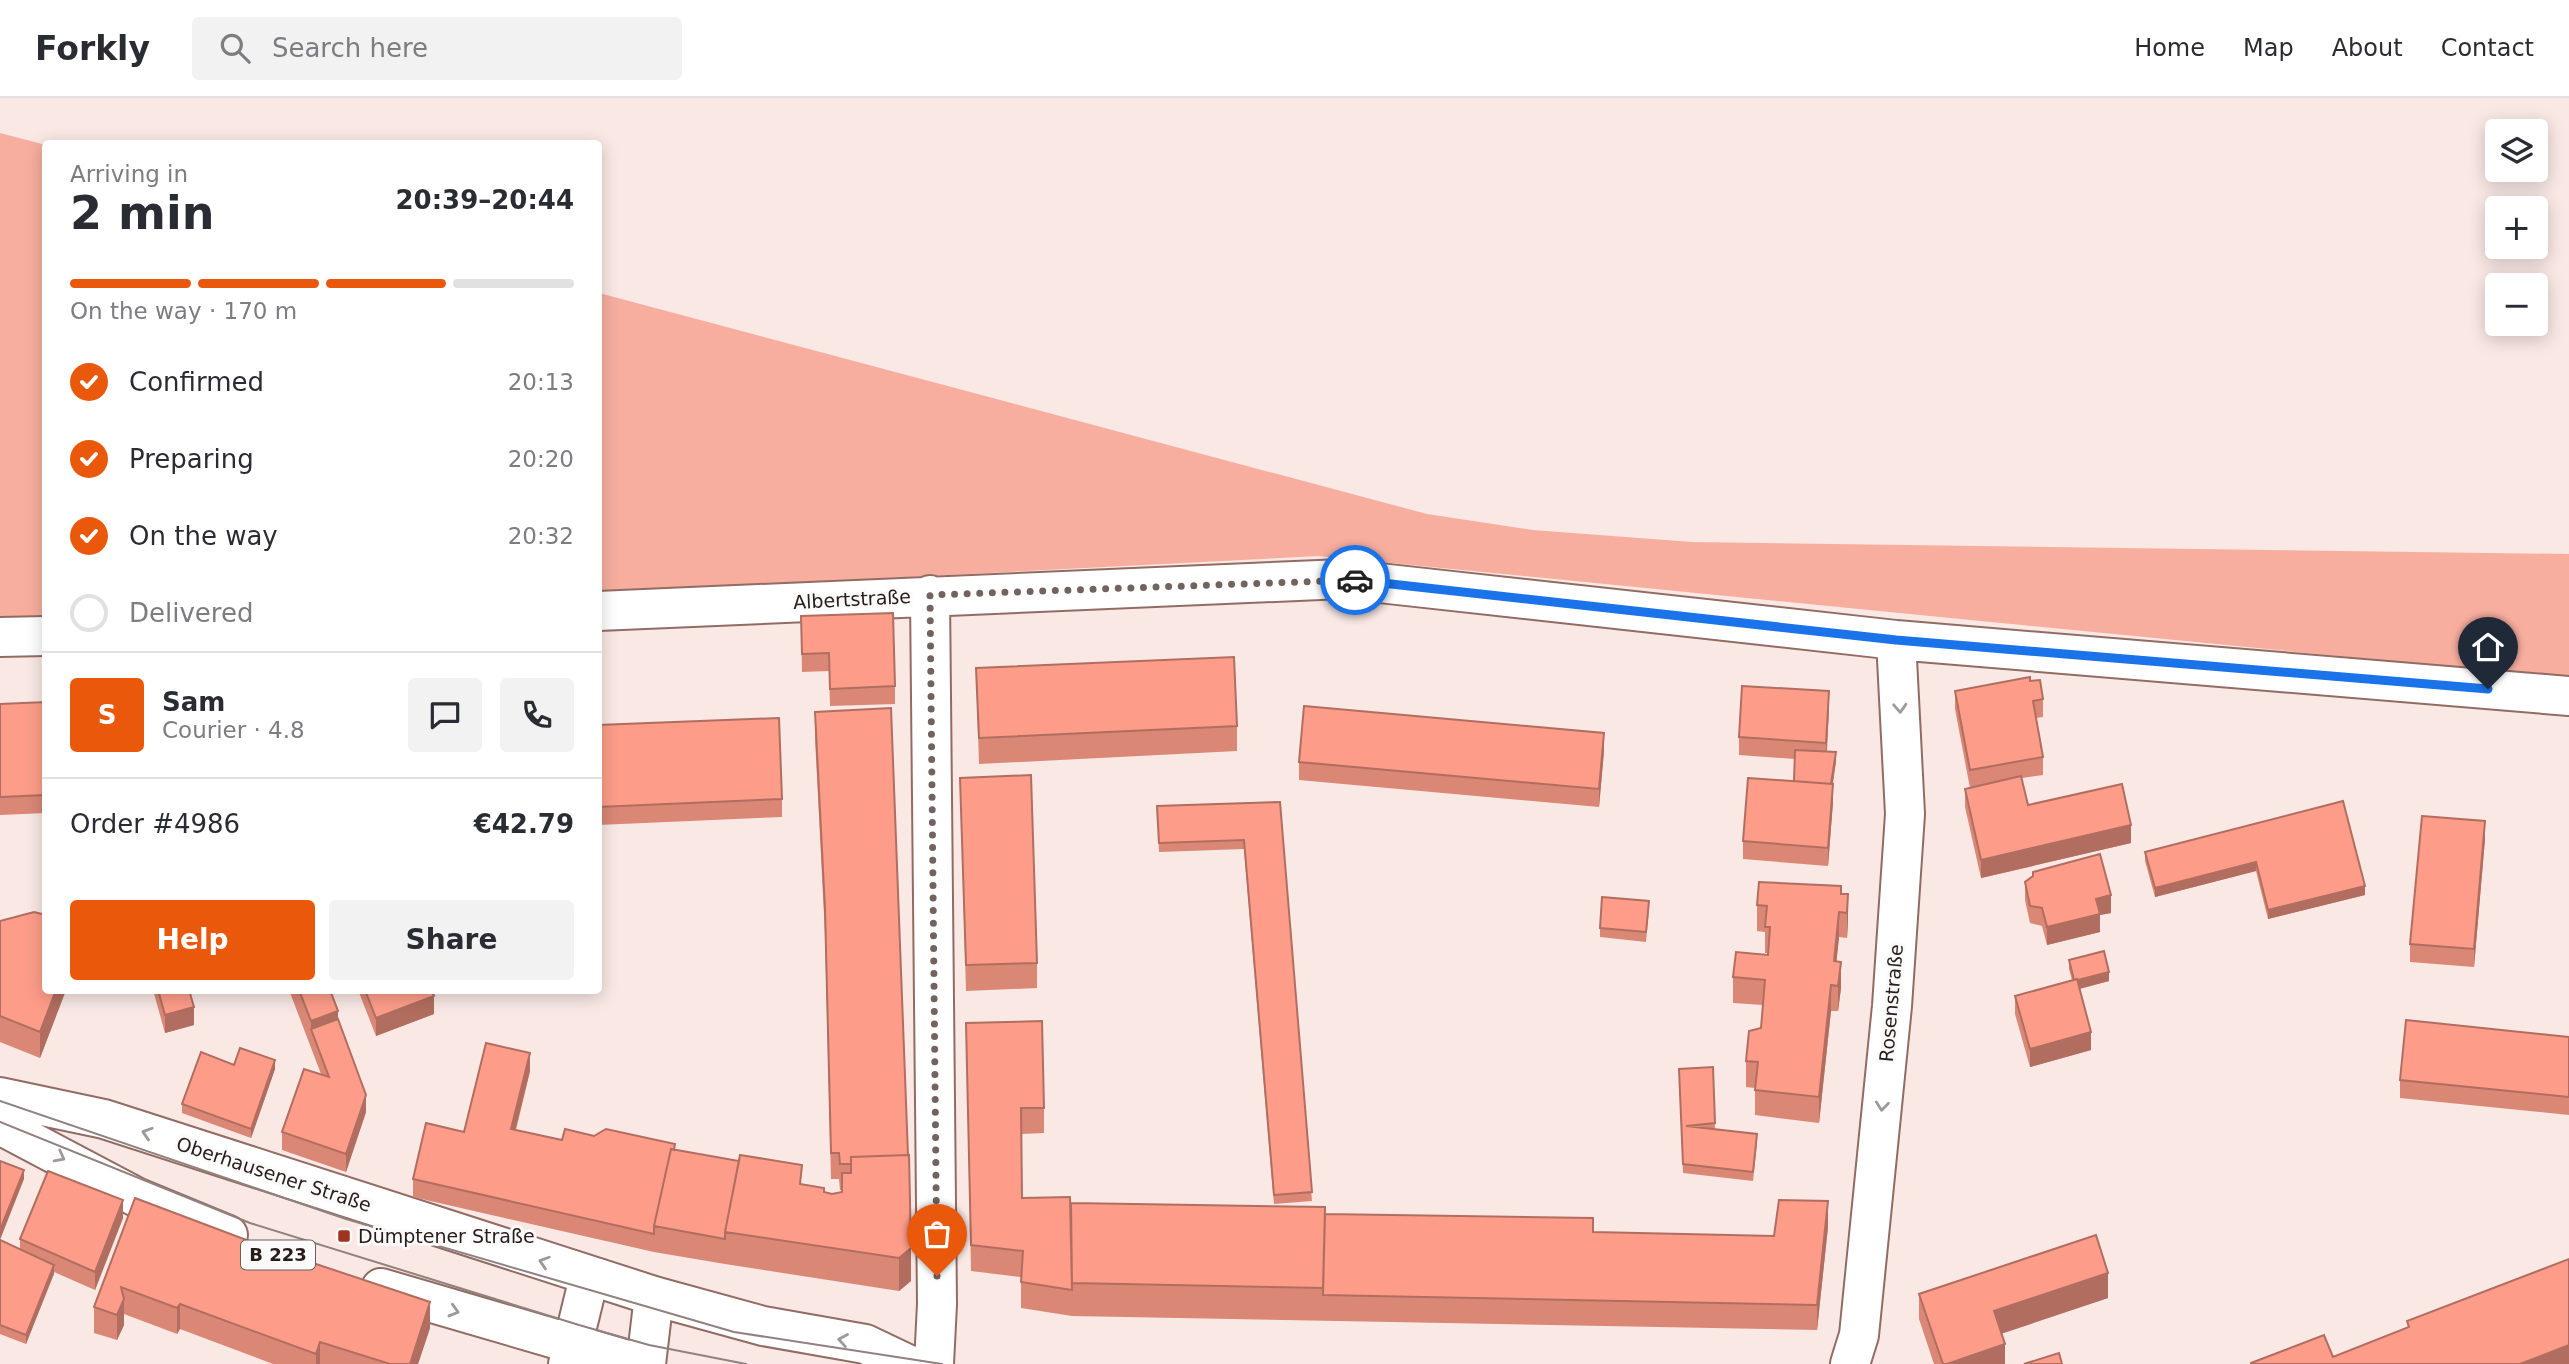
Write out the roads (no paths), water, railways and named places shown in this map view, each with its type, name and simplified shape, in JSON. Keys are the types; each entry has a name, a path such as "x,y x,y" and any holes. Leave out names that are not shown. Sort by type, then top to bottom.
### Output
{"street":[{"name":"Albertstraße","path":"602,611 1342,579 1896,640 2569,695"},
{"path":"930,595 937,1304 934,1364"},
{"path":"0,636 42,636"},
{"name":"Rosenstraße","path":"1850,1364 1859,1335 1892,1006 1905,814 1896,640"},
{"name":"Oberhausener Straße","path":"0,1097 104,1119 654,1296 763,1326 865,1344 907,1364"},
{"name":"B 223","path":"0,1125 138,1198 258,1248"},
{"path":"346,1277 570,1354 643,1364 654,1296"},
{"path":"570,1354 586,1290 597,1278"}],"tram line":[{"path":"0,1101 346,1219 734,1332 942,1364"},
{"path":"0,1122 250,1223 649,1345 746,1364"}],"place":[{"name":"Dümptener Straße","path":"344,1236"}]}
